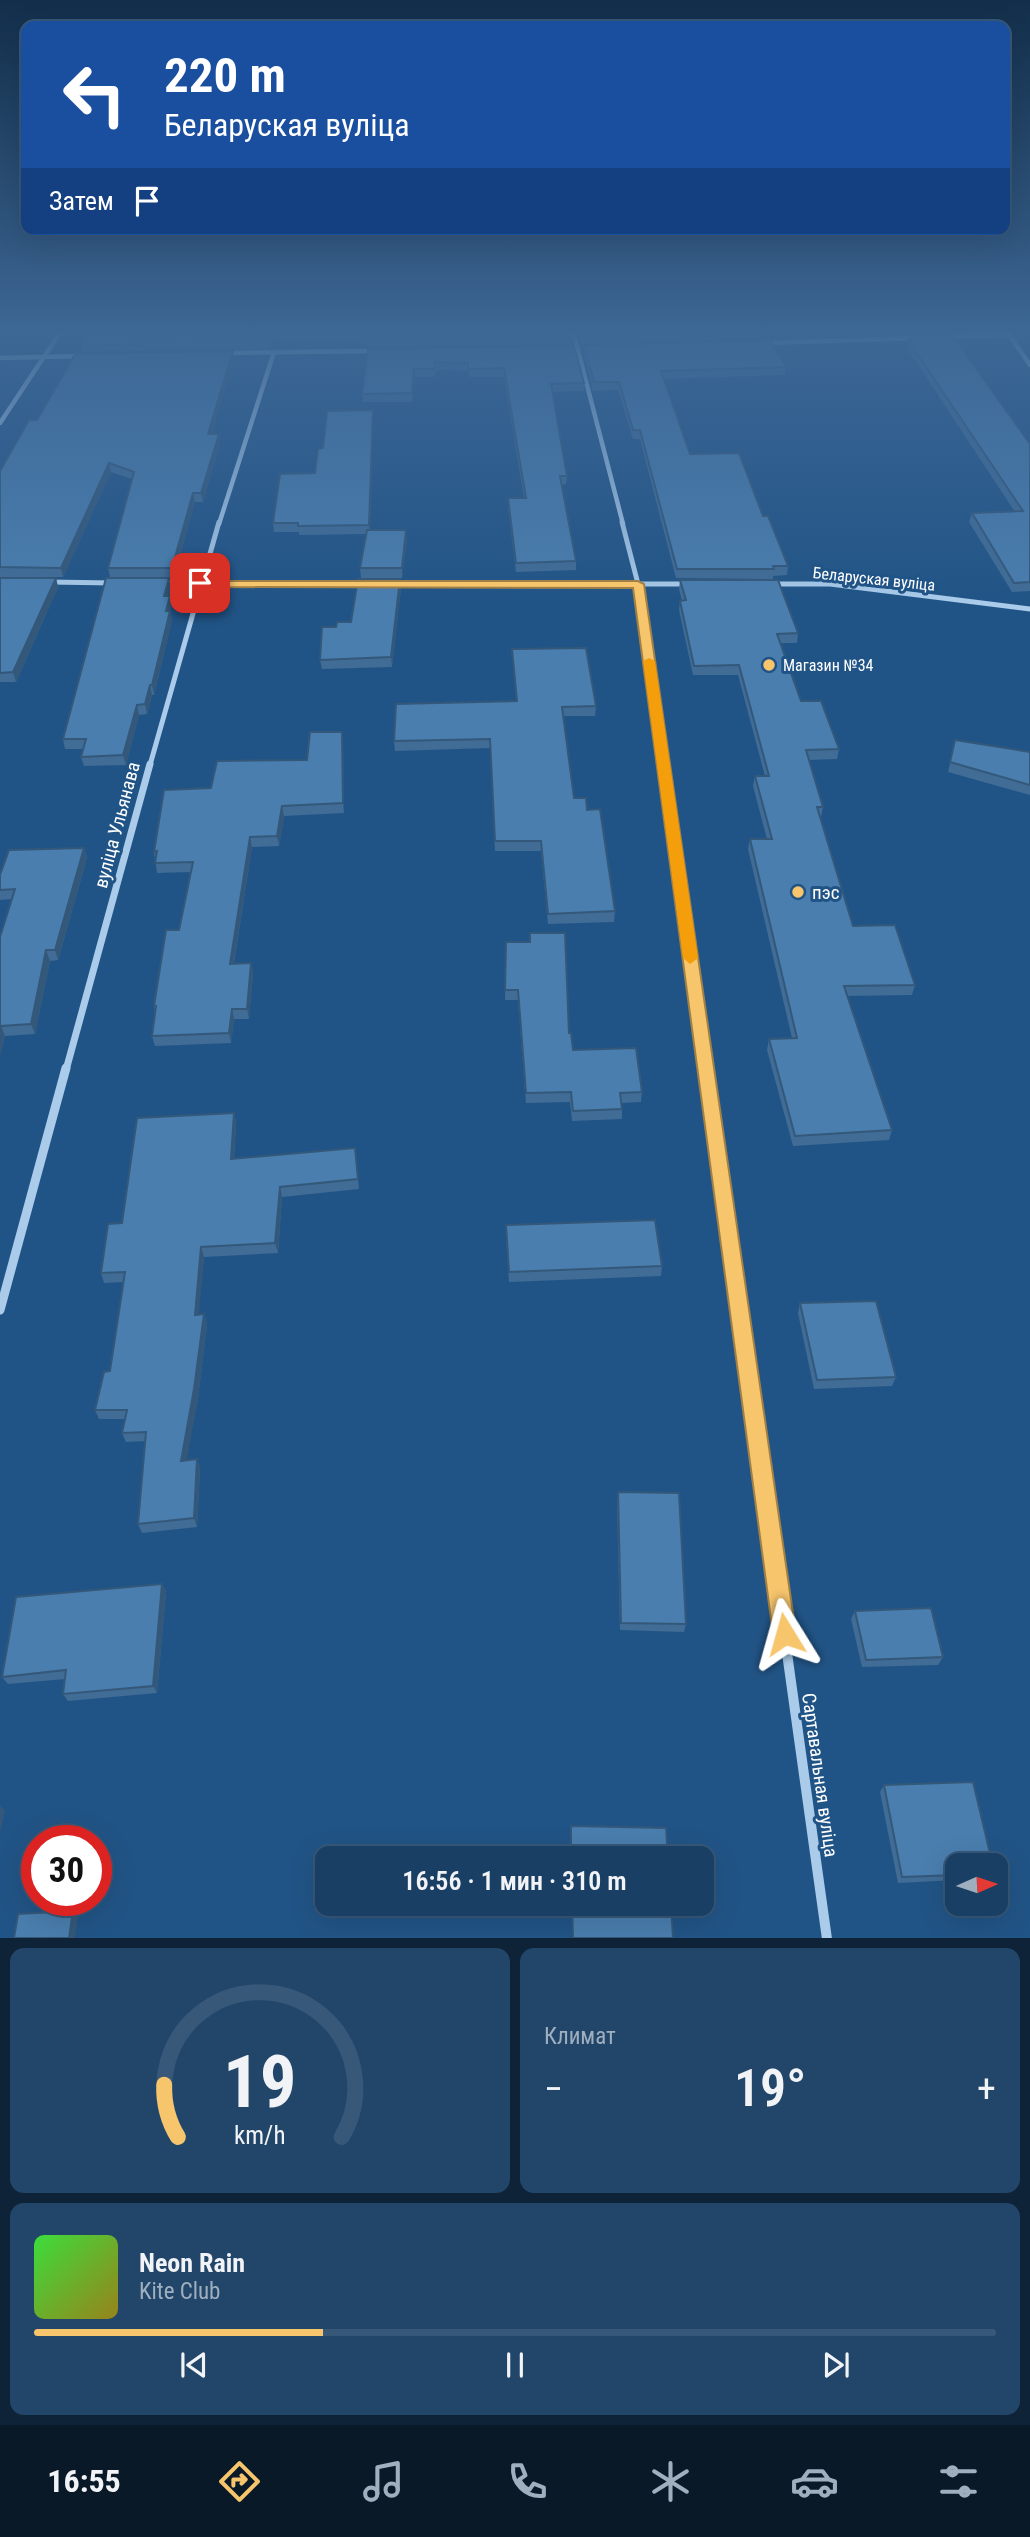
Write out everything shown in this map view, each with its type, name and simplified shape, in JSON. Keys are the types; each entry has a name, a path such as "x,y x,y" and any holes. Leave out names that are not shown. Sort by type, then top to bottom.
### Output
{"street":[{"name":"вуліца Ульянава","path":"0,1310 200,583 252,421"},
{"name":"Сартавальная вуліца","path":"596,421 638,584 827,1938"},
{"path":"40,582 120,583"},
{"path":"147,583 693,584"},
{"name":"Беларуская вуліца","path":"762,584 830,584 1030,609"}],"building":[{"path":"28,421 212,421 208,434 219,434 201,493 193,493 172,568 108,568 134,472 109,463 61,568 0,567 0,471"},
{"path":"326,421 373,421 369,525 298,526 298,523 273,523 280,474 315,473 318,449 323,448"},
{"path":"513,421 558,421 567,476 560,476 576,561 516,563 508,498 526,498"},
{"path":"631,421 679,421 690,454 739,453 763,516 768,516 788,566 773,566 774,569 677,569 640,430 633,430"},
{"path":"963,421 1014,421 1030,444 1030,582 1014,583 972,513 1023,511"},
{"path":"367,530 406,530 402,568 360,568"},
{"path":"0,578 56,578 13,672 0,673"},
{"path":"106,578 169,578 164,596 170,596 166,611 170,611 152,685 145,704 137,705 123,755 81,757 86,739 63,739"},
{"path":"358,579 400,579 391,657 320,660 322,627 336,627 337,622 351,622"},
{"path":"680,580 778,580 798,633 777,634 801,701 821,701 839,749 806,750 823,807 817,807 853,926 895,925 915,985 844,986 892,1130 795,1136 769,1039 797,1038 750,839 772,839 755,776 769,776 739,665 694,666 680,601 686,600"},
{"path":"586,648 596,706 562,707 574,798 586,798 587,810 600,809 615,911 548,914 541,841 495,841 490,739 394,741 396,704 517,701 512,649"},
{"path":"310,732 342,732 343,803 282,806 277,836 250,837 230,964 251,963 247,1009 232,1009 229,1033 152,1036 166,930 179,930 193,862 155,863 157,851 154,852 164,790 211,788 217,761 307,760"},
{"path":"955,740 1030,752 1030,785 950,762"},
{"path":"84,848 55,950 46,950 31,1024 1,1026 0,1031 0,937 15,889 0,890 0,875 9,850"},
{"path":"530,933 565,933 569,1033 573,1050 636,1048 642,1092 620,1093 622,1109 573,1111 571,1092 526,1093 518,990 505,990 506,942 530,942"},
{"path":"234,1113 231,1159 355,1148 358,1179 280,1187 275,1243 201,1247 195,1315 204,1314 181,1461 197,1459 194,1518 138,1524 146,1432 122,1433 127,1410 95,1410 104,1372 110,1371 125,1272 101,1273 108,1224 122,1223 137,1118"},
{"path":"655,1220 662,1266 509,1272 506,1225"},
{"path":"876,1301 896,1377 817,1380 800,1303"},
{"path":"618,1492 679,1493 686,1624 621,1623"},
{"path":"162,1584 153,1686 63,1694 66,1670 2,1677 16,1597"},
{"path":"931,1608 943,1657 866,1660 855,1611"},
{"path":"973,1782 990,1853 945,1853 945,1875 902,1877 884,1785"},
{"path":"571,1826 666,1828 667,1846 571,1846"},
{"path":"18,1914 72,1916 69,1938 14,1938"},
{"path":"572,1916 672,1916 673,1938 573,1938"}],"slow traffic":[{"path":"649,661 690,958"}],"place":[{"name":"Магазин №34","path":"769,665"},
{"name":"пэс","path":"798,892"}],"route":[{"path":"200,583 638,584 785,1634"}]}
